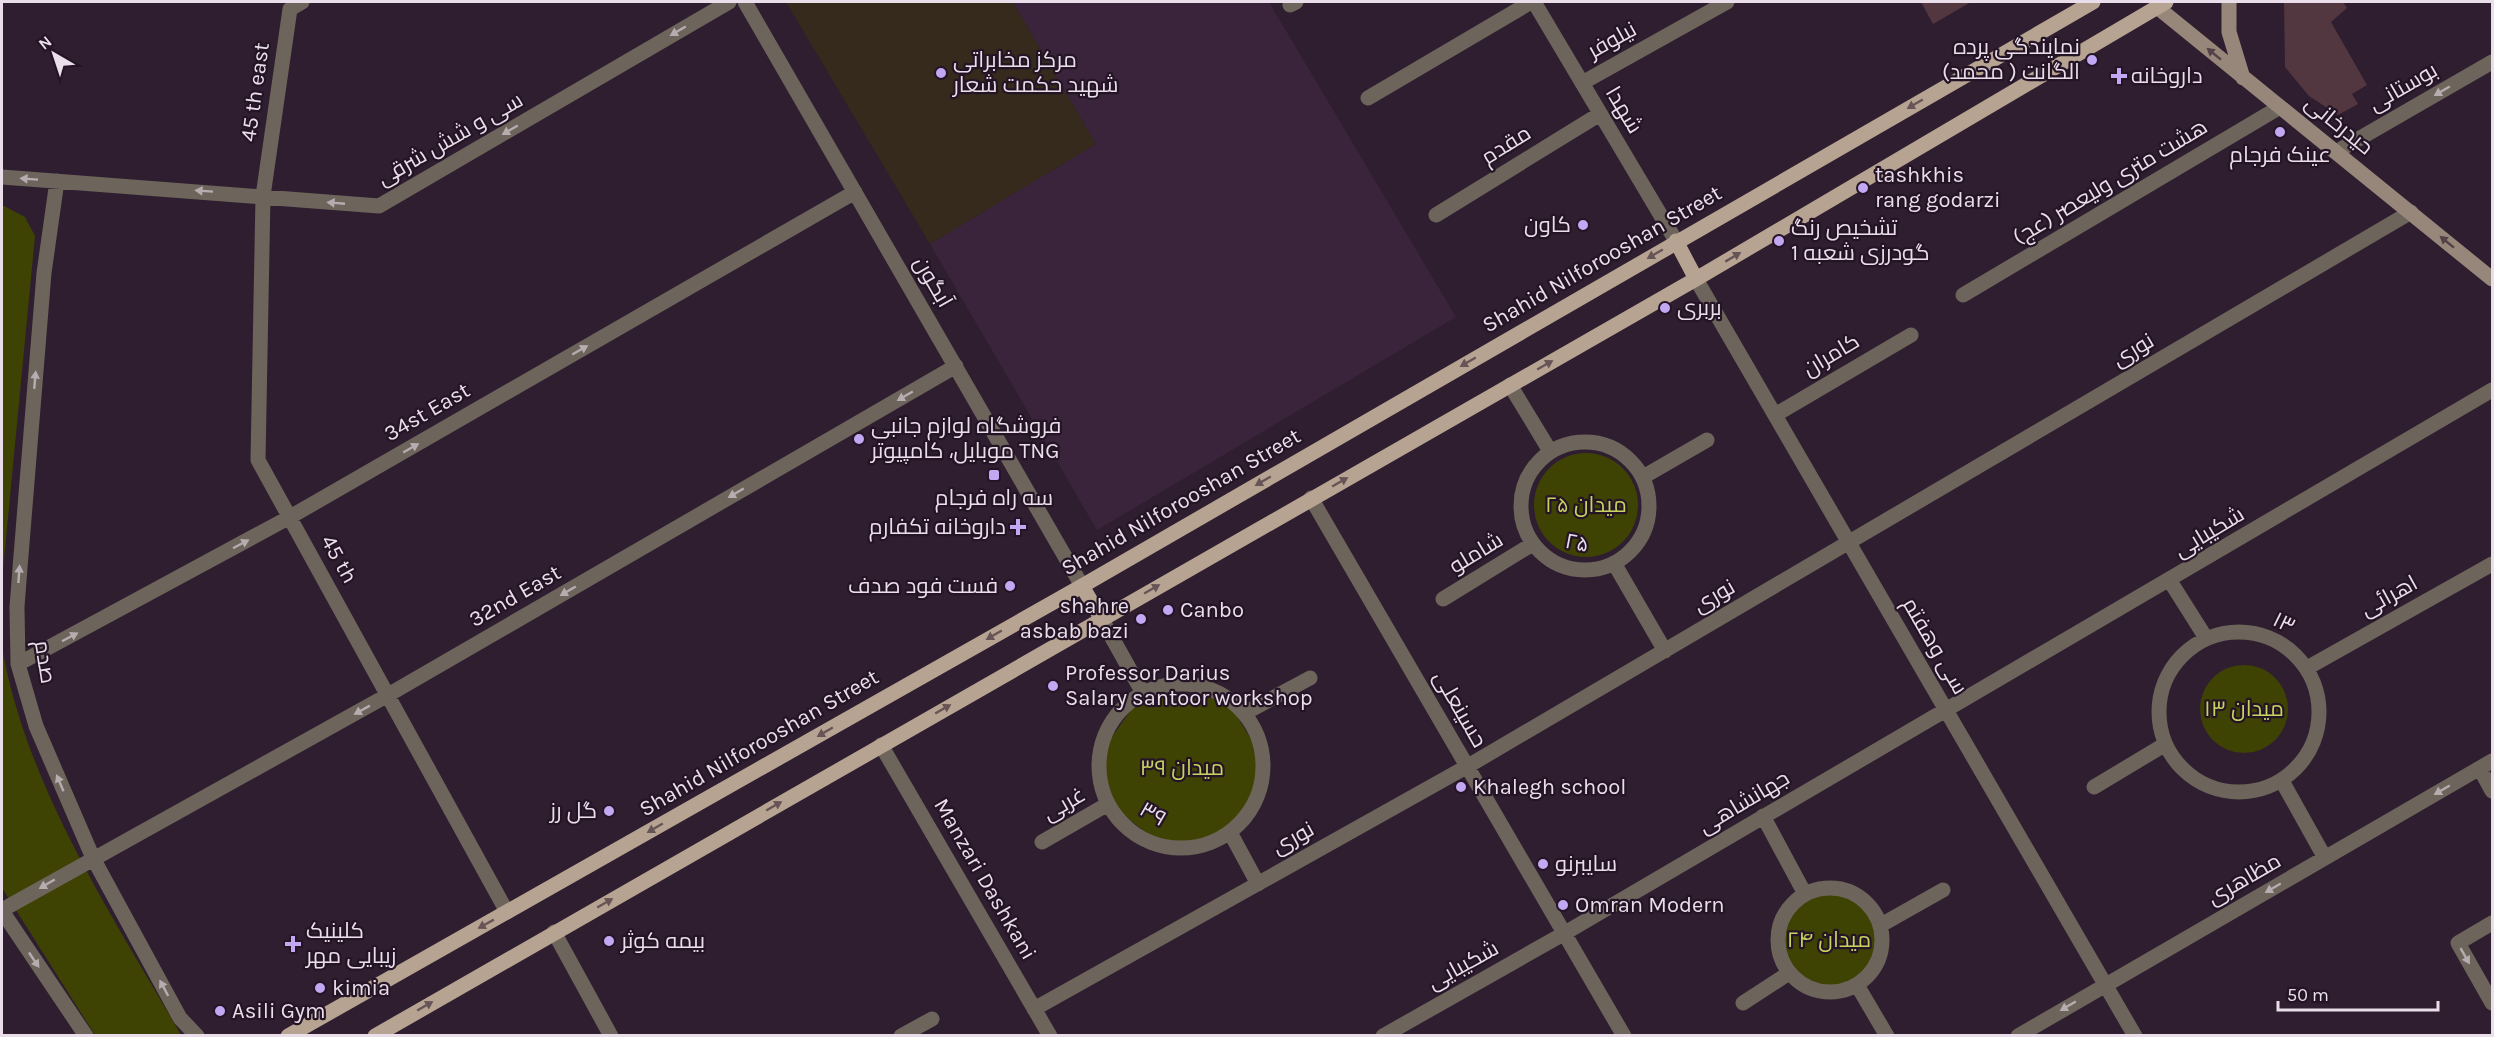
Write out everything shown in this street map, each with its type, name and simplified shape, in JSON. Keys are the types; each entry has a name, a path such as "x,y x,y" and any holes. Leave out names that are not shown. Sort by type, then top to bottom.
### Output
{"main road":[{"name":"Shahid Nilforooshan Street","path":"288,1035 1082,586 2093,2"},
{"path":"2229,2 2229,32 2243,78"},
{"path":"375,1035 1695,279 2157,3"},
{"name":"حیدرخانی","path":"2157,3 2243,78 2493,279"},
{"path":"1676,242 1695,279"},
{"path":"1082,586 1101,618"}],"street":[{"name":"45 th east","path":"263,196 290,9 302,2"},
{"name":"سی و شش شرقی","path":"57,181 379,206 729,2"},
{"name":"آبگون","path":"746,2 1082,586"},
{"name":"شهدا","path":"1532,2 1676,242"},
{"path":"1368,98 1532,2"},
{"name":"نیلوفر","path":"1582,82 1727,2"},
{"name":"بوستانی","path":"2336,152 2493,62"},
{"name":"هشت متری ولیعصر (عج)","path":"1964,295 2280,107"},
{"name":"مقدم","path":"1436,215 1600,114"},
{"path":"2,177 57,181"},
{"name":"صدم","path":"57,181 44,273 20,568 17,607 18,664 36,726 93,858"},
{"name":"34st East","path":"18,664 290,518 855,192"},
{"name":"45 th","path":"263,196 258,459 507,912"},
{"name":"نوری","path":"1035,1009 1468,766 2411,212"},
{"name":"سی وهفتم","path":"1695,279 2135,1035"},
{"name":"کامران","path":"1775,415 1911,335"},
{"name":"32nd East","path":"93,858 388,695 956,366"},
{"path":"1510,385 1550,451"},
{"name":"شکیبایی","path":"1945,708 2170,581 2493,390"},
{"path":"1643,477 1707,440"},
{"name":"۲۵","path":"1594,441 1614,447 1631,460 1643,477 1649,496 1649,516 1642,535 1630,551 1614,563 1594,570 1573,569 1553,562 1531,545 1520,514 1521,495 1527,477 1537,461 1550,451 1573,442 1594,441"},
{"name":"حسینعلی","path":"1311,498 1624,1035"},
{"name":"شاملو","path":"1443,599 1531,545"},
{"path":"1614,563 1665,651"},
{"name":"اهرائی","path":"2307,668 2493,564"},
{"path":"2170,581 2206,638"},
{"path":"1101,618 1143,693"},
{"name":"۱۳","path":"2228,632 2273,638 2292,651 2307,668 2318,692 2320,717 2314,742 2301,764 2282,781 2256,791 2219,790 2202,784 2180,768 2164,745 2158,712 2160,695 2169,672 2185,652 2206,638 2228,632"},
{"path":"1245,713 1310,678"},
{"name":"۳۹","path":"1169,684 1198,684 1224,694 1245,713 1258,735 1263,759 1262,784 1252,808 1231,834 1191,847 1166,847 1143,839 1123,824 1108,804 1100,780 1100,754 1107,729 1122,708 1143,693 1169,684"},
{"name":"جهانشاهی","path":"1565,933 1945,708"},
{"name":"Manzari Dashkani","path":"880,745 1050,1035"},
{"path":"2094,787 2164,745"},
{"path":"2486,765 2493,791"},
{"name":"مظاهری","path":"2018,1035 2486,765"},
{"path":"2282,781 2325,858"},
{"name":"غربی","path":"1042,842 1108,804"},
{"path":"1763,816 1805,894"},
{"path":"1231,834 1258,884"},
{"path":"86,1035 2,910 93,858 180,1018 197,1035"},
{"path":"1835,887 1851,891 1874,911 1881,925 1883,942 1879,959 1870,974 1857,985 1828,993 1806,987 1789,973 1781,960 1777,945 1778,930 1783,915 1792,903 1820,888 1835,887"},
{"path":"1881,925 1943,890"},
{"path":"2493,923 2458,943 2493,1003"},
{"path":"554,933 611,1035"},
{"name":"شکیبایی","path":"1383,1035 1565,933"},
{"path":"1743,1003 1789,973"},
{"path":"1857,985 1887,1035"},
{"path":"901,1035 932,1018"}],"shaded area":[{"name":"مرکز مخابراتی شهید حکمت شعار","path":"786,2 1013,2 1096,144 930,244"},
{"path":"1013,2 1269,2 1456,317 1097,530 930,244 1096,144"}],"green space":[{"path":"2,205 25,217 35,236 2,580"},
{"name":"میدان ۲۵","path":"1586,453 1606,457 1623,468 1634,485 1638,505 1634,525 1623,542 1606,553 1586,557 1566,553 1549,542 1538,525 1534,505 1538,485 1549,468 1566,457"},
{"path":"2,647 14,699 30,749 51,799 100,896 181,1035 95,1035 2,888"},
{"name":"میدان ۱۳","path":"2244,665 2269,672 2281,684 2288,709 2281,734 2269,746 2244,753 2219,746 2207,734 2200,709 2207,684 2219,672"},
{"name":"میدان ۳۹","path":"1143,693 1224,695 1263,759 1252,808 1208,842 1166,847 1108,804 1100,754"},
{"name":"میدان ۲۴","path":"1829,890 1848,894 1864,904 1874,920 1878,939 1874,958 1864,974 1848,984 1829,988 1810,984 1794,974 1784,958 1780,939 1784,920 1794,904 1810,894"}],"building":[{"path":"1921,2 1971,2 1933,24"},
{"path":"2284,2 2343,2 2347,8 2331,22 2367,85 2352,94 2358,104 2338,115 2309,96 2285,67"}],"place":[{"name":"نمایندگی پرده الگانت ( محمد)","path":"2092,60"},
{"name":"مرکز مخابراتی شهید حکمت شعار","path":"941,73"},
{"name":"داروخانه","path":"2119,76"},
{"name":"عینک فرجام","path":"2280,132"},
{"name":"tashkhis rang godarzi","path":"1863,188"},
{"name":"کاون","path":"1583,225"},
{"name":"تشخیص رنگ گودرزی شعبه 1","path":"1779,241"},
{"name":"بربری","path":"1665,308"},
{"name":"فروشگاه لوازم جانبی موبایل، کامپيوتر TNG","path":"859,439"},
{"name":"سه راه فرجام","path":"994,475"},
{"name":"داروخانه تکفارم","path":"1018,527"},
{"name":"فست فود صدف","path":"1010,586"},
{"name":"Canbo","path":"1168,610"},
{"name":"shahre asbab bazi","path":"1141,619"},
{"name":"Professor Darius Salary santoor workshop","path":"1053,686"},
{"name":"Khalegh school","path":"1461,787"},
{"name":"گل رز","path":"609,811"},
{"name":"سایبرنو","path":"1543,864"},
{"name":"Omran Modern","path":"1563,905"},
{"name":"بیمه کوثر","path":"609,941"},
{"name":"کلینیک زیبایی مهر","path":"293,944"},
{"name":"kimia","path":"320,988"},
{"name":"Asili Gym","path":"220,1011"}]}
